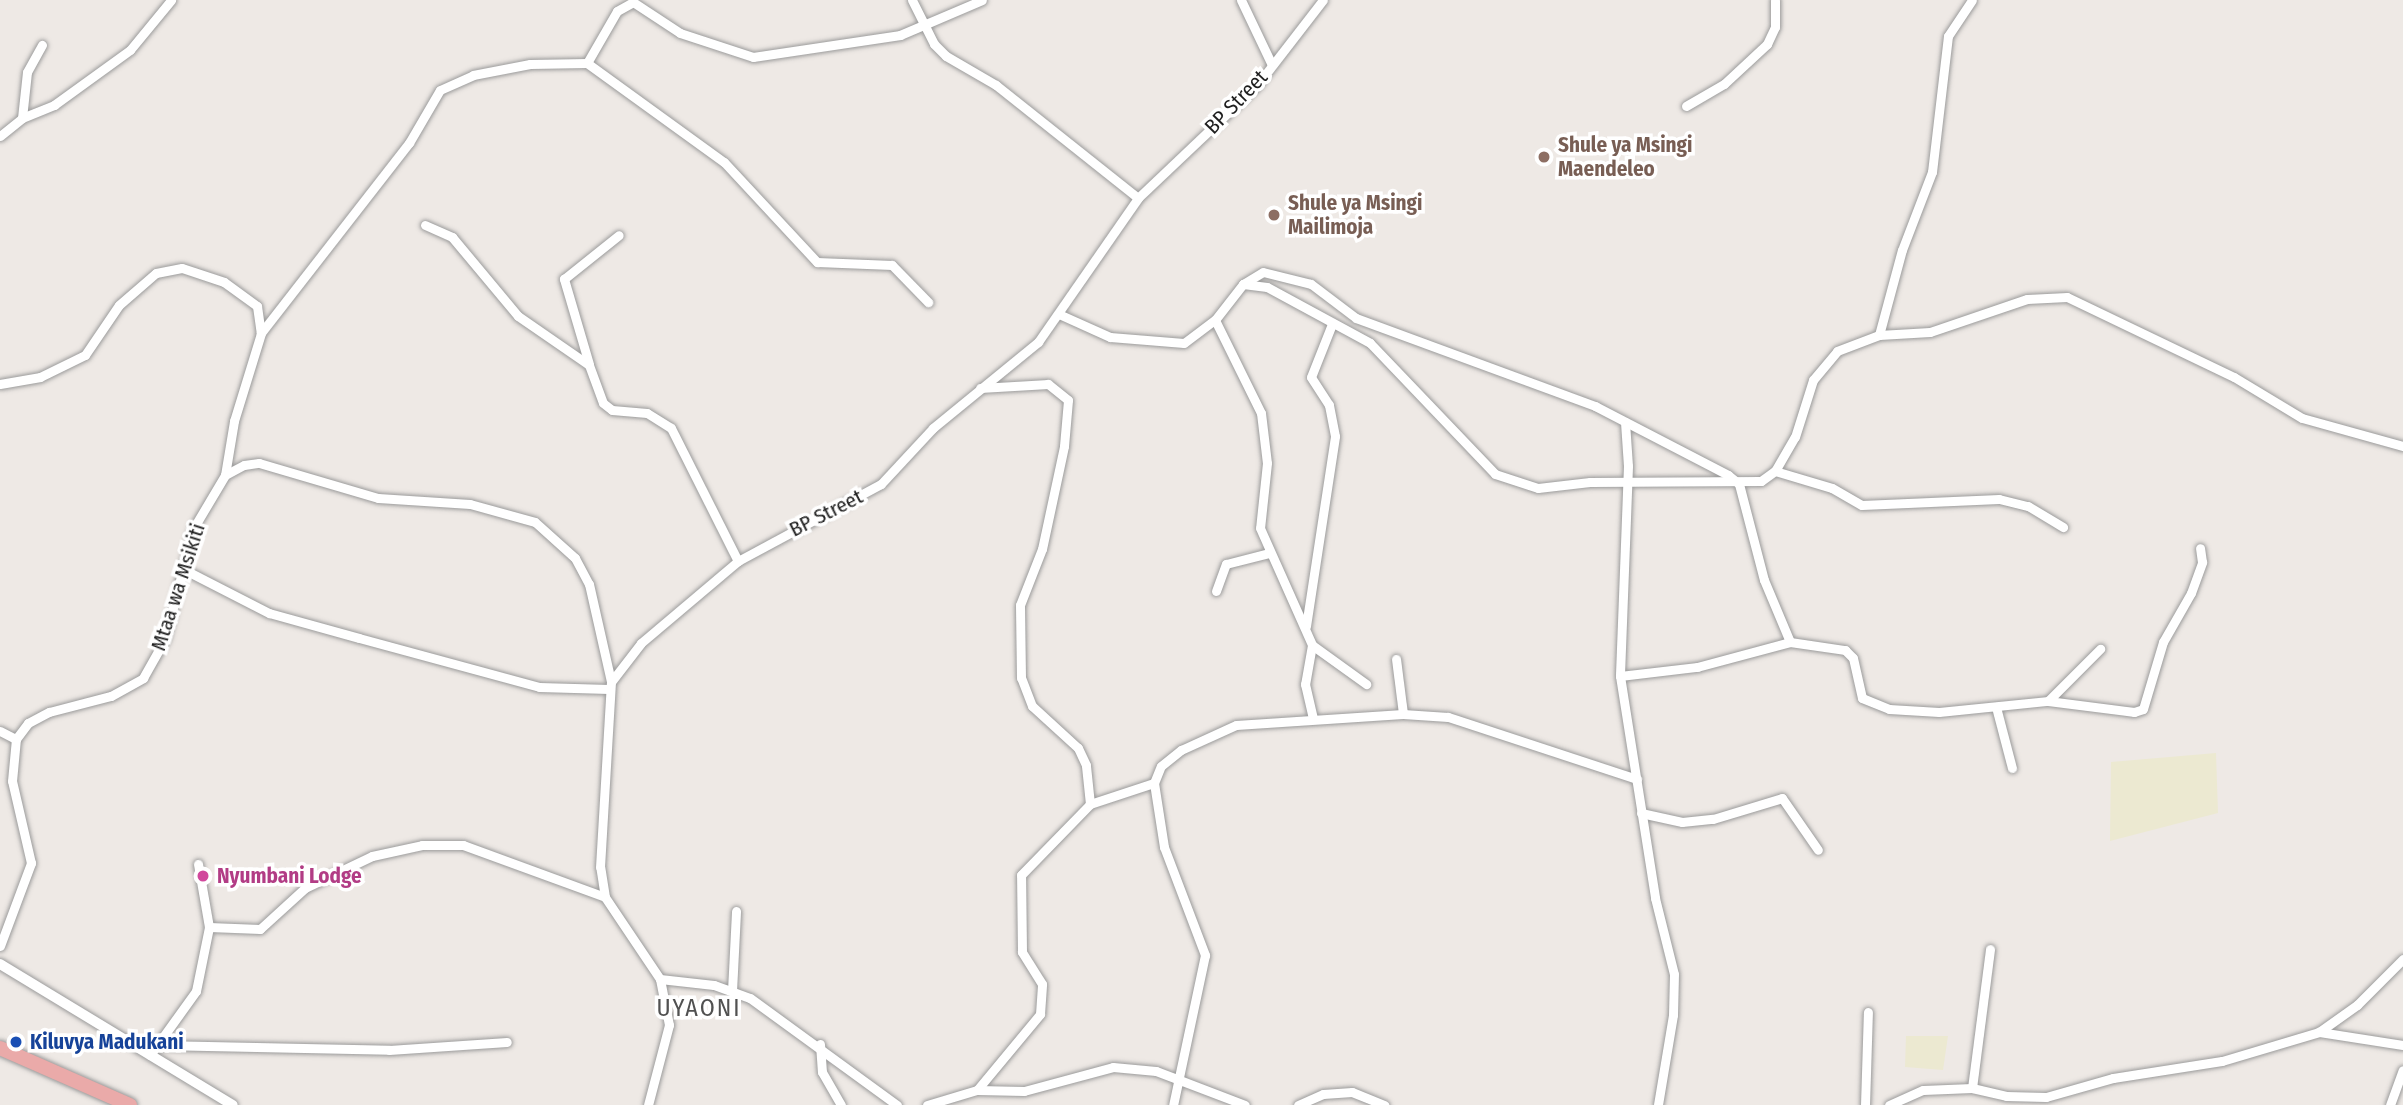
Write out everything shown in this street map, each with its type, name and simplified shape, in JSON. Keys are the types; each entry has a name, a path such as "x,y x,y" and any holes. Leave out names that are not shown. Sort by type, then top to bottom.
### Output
{"highway":[{"path":"0,1048 130,1105"}],"street":[{"path":"0,136 22,118 54,105 130,50 171,0"},
{"path":"912,0 924,26 946,55 996,85 1138,198"},
{"path":"587,63 617,12 640,2 680,33 753,57 859,44 924,26 982,0"},
{"path":"1241,0 1272,65"},
{"name":"BP Street","path":"610,685 641,643 738,561 881,484 933,428 1038,342 1061,315 1100,246 1138,198 1239,104 1323,0"},
{"path":"1686,106 1724,84 1767,44 1775,27 1775,0"},
{"path":"1879,335 1902,250 1932,172 1948,36 1972,0"},
{"path":"22,118 27,72 42,45"},
{"path":"648,1105 669,1025 660,979 605,897 600,867 610,685 589,584 575,558 535,522 470,504 378,498 259,463 225,475 234,421 261,333 409,144 450,81 530,64 587,63 724,162 817,262 892,265 929,302"},
{"path":"425,225 452,237 518,316 589,365"},
{"path":"619,235 564,279 596,390 612,410 648,413 671,428 738,561"},
{"path":"0,384 40,377 85,355 119,305 156,273 182,268 224,282 257,306 261,333"},
{"path":"1061,315 1110,337 1159,344 1196,338 1215,320 1243,284 1263,272 1311,284 1356,318 1625,422 1739,484 1764,580 1790,642"},
{"path":"1243,284 1267,287 1370,343 1495,474 1538,488 1628,482 1739,484 1761,481 1775,471 1825,363 1837,351 1879,335 1930,332 2027,299 2067,297 2234,377 2302,418 2403,446"},
{"path":"1215,320 1261,413 1267,463 1259,507 1269,553 1312,645 1305,684 1313,718"},
{"path":"1306,628 1335,436 1329,405 1311,377 1312,365 1332,324"},
{"path":"980,388 1048,384 1068,400 1042,550 1020,604 1021,678 1032,706 1078,748 1086,765 1090,804"},
{"path":"1625,422 1628,482 1620,676 1642,813 1674,974 1673,1015 1658,1105"},
{"path":"1775,471 1832,488 1862,505 1999,499 2028,506 2063,527"},
{"name":"Mtaa wa Msikiti","path":"16,739 27,723 50,712 111,696 143,678 166,639 193,529 225,475"},
{"path":"1620,676 1697,667 1790,642 1845,650 1853,657 1862,698 1873,706 1939,712 2048,701 2143,709 2163,642 2191,593 2202,562 2200,548"},
{"path":"1216,591 1226,564 1269,553"},
{"path":"183,569 269,613 539,687 610,685"},
{"path":"1312,645 1366,684"},
{"path":"2048,701 2100,649"},
{"path":"1396,659 1403,714"},
{"path":"1996,707 2012,768"},
{"path":"1173,1105 1204,943 1164,848 1154,783 1161,766 1181,750 1236,725 1403,714 1448,717 1637,779"},
{"path":"0,731 16,739 12,781 31,863 0,946"},
{"path":"977,1090 1040,1014 1042,984 1021,952 1021,875 1090,804 1154,783"},
{"path":"1642,813 1682,822 1713,819 1782,798 1818,850"},
{"path":"209,928 260,929 326,874 422,845 463,845 605,897"},
{"path":"150,1055 196,991 209,928 198,864"},
{"path":"732,991 736,911"},
{"path":"1972,1088 1990,949"},
{"path":"1889,1105 1923,1090 1972,1088 2006,1096 2046,1097 2113,1078 2222,1061 2319,1032 2357,1005 2403,959"},
{"path":"0,964 233,1105"},
{"path":"660,979 732,991 820,1044 897,1105"},
{"path":"1865,1105 1868,1012"},
{"path":"2319,1032 2403,1045"},
{"path":"159,1045 376,1050 507,1042"},
{"path":"820,1044 822,1072 841,1105"},
{"path":"927,1105 977,1090 1024,1091 1113,1068 1179,1079 1241,1104"},
{"path":"2390,1105 2403,1070"},
{"path":"1298,1105 1324,1094 1352,1092 1385,1105"}],"shaded area":[{"path":"2216,753 2218,813 2110,841 2111,762"},
{"path":"1906,1036 1948,1036 1943,1070 1905,1067"}],"place":[{"name":"Shule ya Msingi Maendeleo","path":"1544,157"},
{"name":"Shule ya Msingi Mailimoja","path":"1274,215"},
{"name":"Nyumbani Lodge","path":"203,876"},
{"name":"Kiluvya Madukani","path":"16,1042"}],"district":[{"name":"UYAONI","path":"699,1009"}]}
